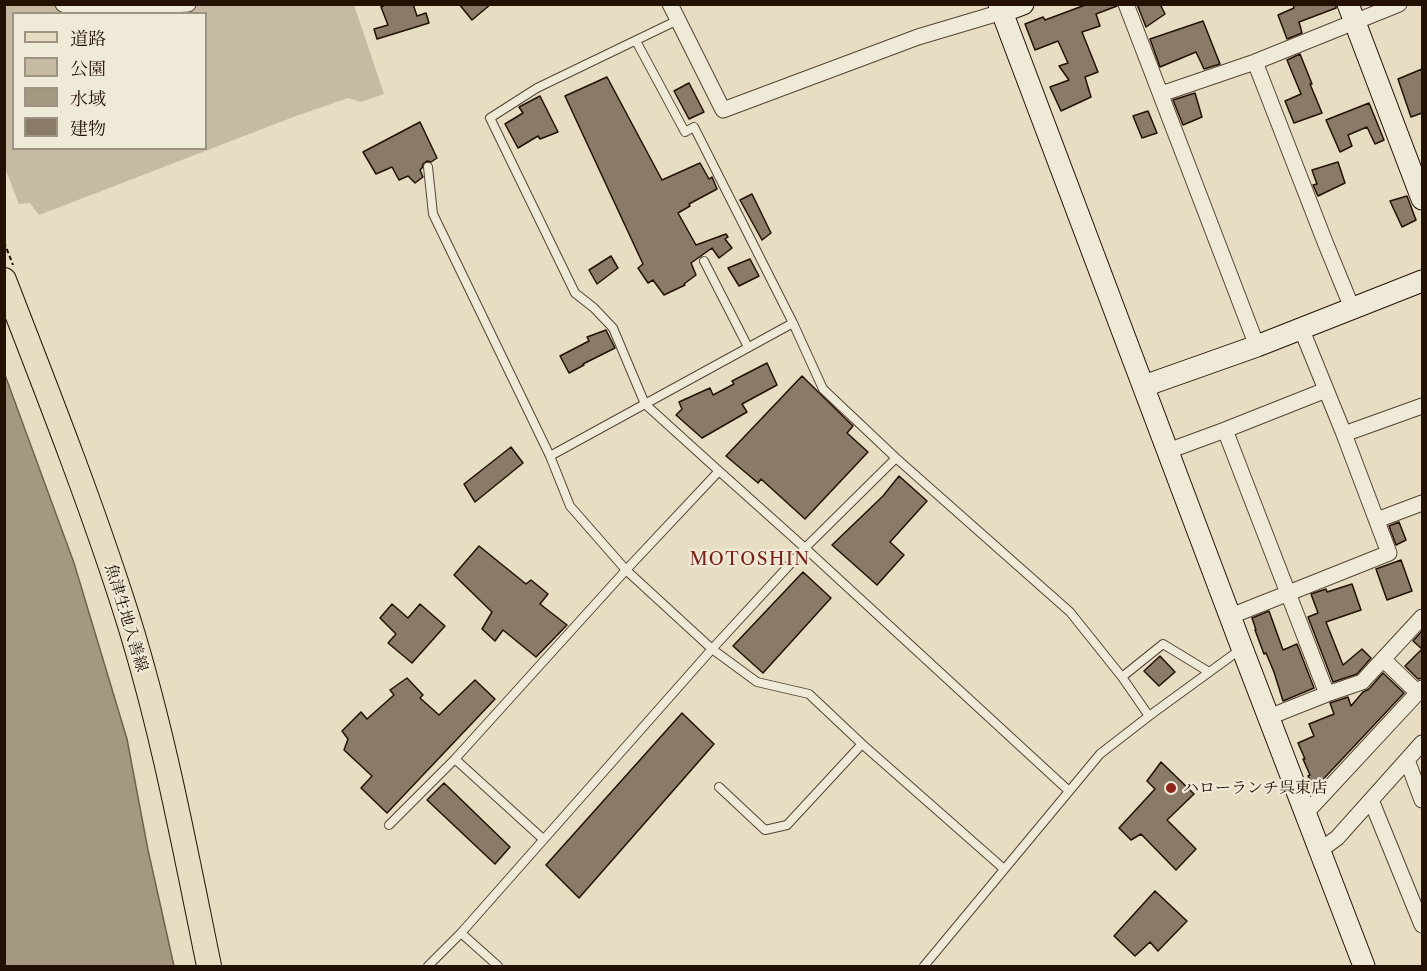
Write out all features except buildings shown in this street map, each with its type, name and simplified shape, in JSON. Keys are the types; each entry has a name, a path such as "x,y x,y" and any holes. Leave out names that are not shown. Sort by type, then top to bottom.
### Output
{"main road":[{"name":"魚津生地入善線","path":"4,280 58,420 122,600 144,673 173,792 208,966"}],"street":[{"path":"63,4 78,11 188,4"},
{"path":"670,4 723,110 918,37 1001,8 1023,4"},
{"path":"1126,4 1257,345"},
{"path":"1161,94 1255,62 1352,14 1399,4"},
{"path":"1001,8 1364,966"},
{"path":"1352,14 1422,199"},
{"path":"1255,62 1324,242 1352,308"},
{"path":"1144,386 1422,281"},
{"path":"1231,616 1389,553 1301,328"},
{"path":"1168,451 1326,390"},
{"path":"1344,434 1422,406"},
{"path":"1225,430 1327,694"},
{"path":"1377,520 1422,503"},
{"path":"1269,717 1362,682 1422,617"},
{"path":"1306,813 1420,690 1383,659"},
{"path":"1319,850 1337,838 1422,743"},
{"path":"1407,760 1422,800"},
{"path":"1371,800 1422,925"}],"lane":[{"path":"678,20 537,88 489,118 575,293 594,308 613,328 645,404 1069,792"},
{"path":"636,41 685,132 694,127 793,323 823,389 896,458 1070,612 1122,676 1149,716"},
{"path":"428,167 433,214 550,456 570,506 626,570 712,649 757,682 809,694 862,744 1004,869"},
{"path":"704,261 748,347"},
{"path":"550,456 793,323"},
{"path":"428,966 461,933 712,649 805,548 896,458"},
{"path":"389,825 455,759 719,471"},
{"path":"1122,676 1163,644 1209,672"},
{"path":"924,966 1100,754 1242,648"},
{"path":"719,787 765,830 787,825 862,744"},
{"path":"455,759 543,839"},
{"path":"461,933 498,966"}],"green space":[{"path":"5,5 354,5 384,94 361,102 348,98 296,116 39,215 30,203 19,204 5,168"}],"water":[{"path":"5,375 74,563 127,739 148,850 174,966 5,966"}],"place":[{"name":"ハローランチ呉東店","path":"1171,788"}],"district":[{"name":"MOTOSHIN","path":"750,560"}]}
